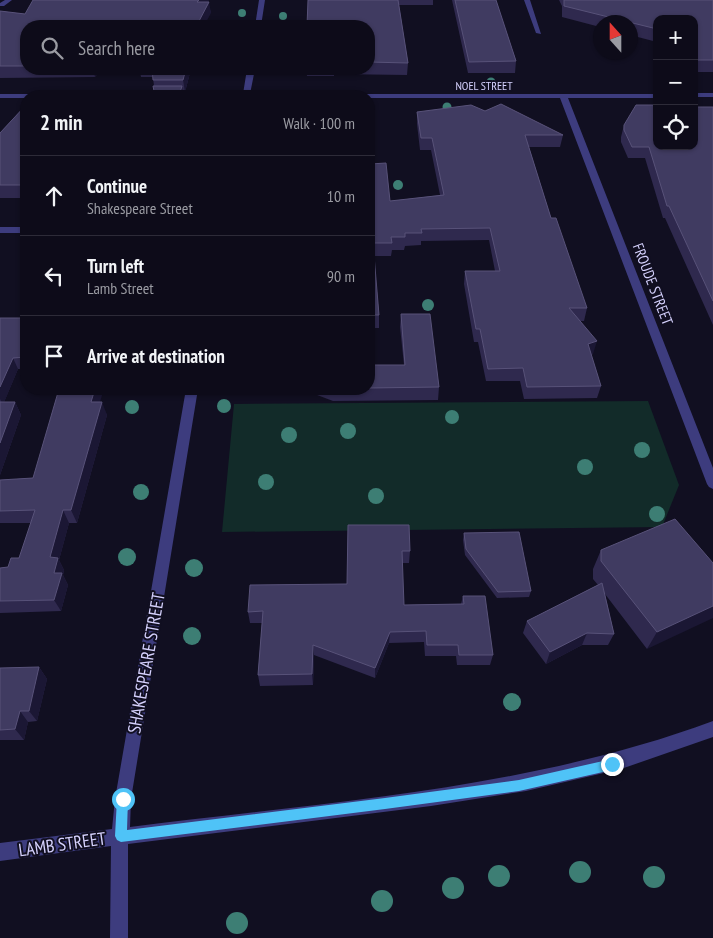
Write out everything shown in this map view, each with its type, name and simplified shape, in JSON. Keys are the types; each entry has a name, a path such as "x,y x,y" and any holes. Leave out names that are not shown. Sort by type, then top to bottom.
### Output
{"street":[{"path":"2,5 9,0"},
{"path":"259,20 262,0"},
{"path":"527,0 540,33"},
{"path":"247,90 250,75"},
{"path":"698,96 713,95"},
{"path":"0,96 20,96"},
{"name":"NOEL STREET","path":"375,96 653,96"},
{"name":"FROUDE STREET","path":"563,96 713,484"},
{"path":"0,230 20,230"},
{"name":"SHAKESPEARE STREET","path":"119,938 118,866 123,799 191,395"},
{"name":"LAMB STREET","path":"0,852 385,804 519,785 612,764 684,741 713,729"}],"green space":[{"path":"648,401 679,485 662,527 222,532 234,404"}],"building":[{"path":"33,0 199,0 197,2 209,2 200,20 20,20 20,66 0,66 0,11 25,14"},
{"path":"308,0 398,0 408,63 375,62 375,20 307,20"},
{"path":"455,0 496,0 516,61 469,62"},
{"path":"564,0 713,0 713,60 698,60 698,15 653,15 653,28 638,24 638,15 600,15 564,6"},
{"path":"153,75 184,75 183,80 153,80"},
{"path":"153,86 182,86 181,90 154,90"},
{"path":"501,104 563,135 525,135 551,218 556,218 587,308 569,308 597,341 588,344 601,386 527,387 523,368 488,369 480,329 476,329 465,271 500,271 490,228 421,229 422,233 405,233 405,237 391,237 392,243 375,243 375,164 386,163 390,201 444,195 432,138 421,138 417,112 471,105 485,111"},
{"path":"636,105 653,105 653,150 698,150 698,107 713,107 713,301 669,206 667,206 649,147 632,147 624,130 624,125"},
{"path":"20,111 20,185 0,185 0,133"},
{"path":"375,267 379,315 375,315"},
{"path":"401,314 430,314 439,387 375,388 375,365 405,365"},
{"path":"0,318 20,318 20,357 13,358 0,387"},
{"path":"57,395 93,395 91,402 102,402 71,510 63,510 50,557 58,558 54,573 62,573 54,600 0,601 0,568 8,567 11,558 19,558 35,510 0,511 0,480 33,478"},
{"path":"0,402 15,402 0,443"},
{"path":"675,519 713,563 713,606 657,632 601,561 601,550"},
{"path":"348,525 409,525 410,551 402,551 404,605 464,604 463,596 485,596 493,655 459,655 458,645 427,645 426,631 390,632 375,668 313,645 312,674 258,675 263,611 248,612 250,585 347,584"},
{"path":"519,532 531,591 498,592 466,549 464,533"},
{"path":"602,583 614,634 587,633 550,652 527,621"},
{"path":"39,667 29,711 20,711 15,729 0,730 0,668"}],"route":[{"path":"123,799 121,836 385,804 519,785 612,764"}]}
